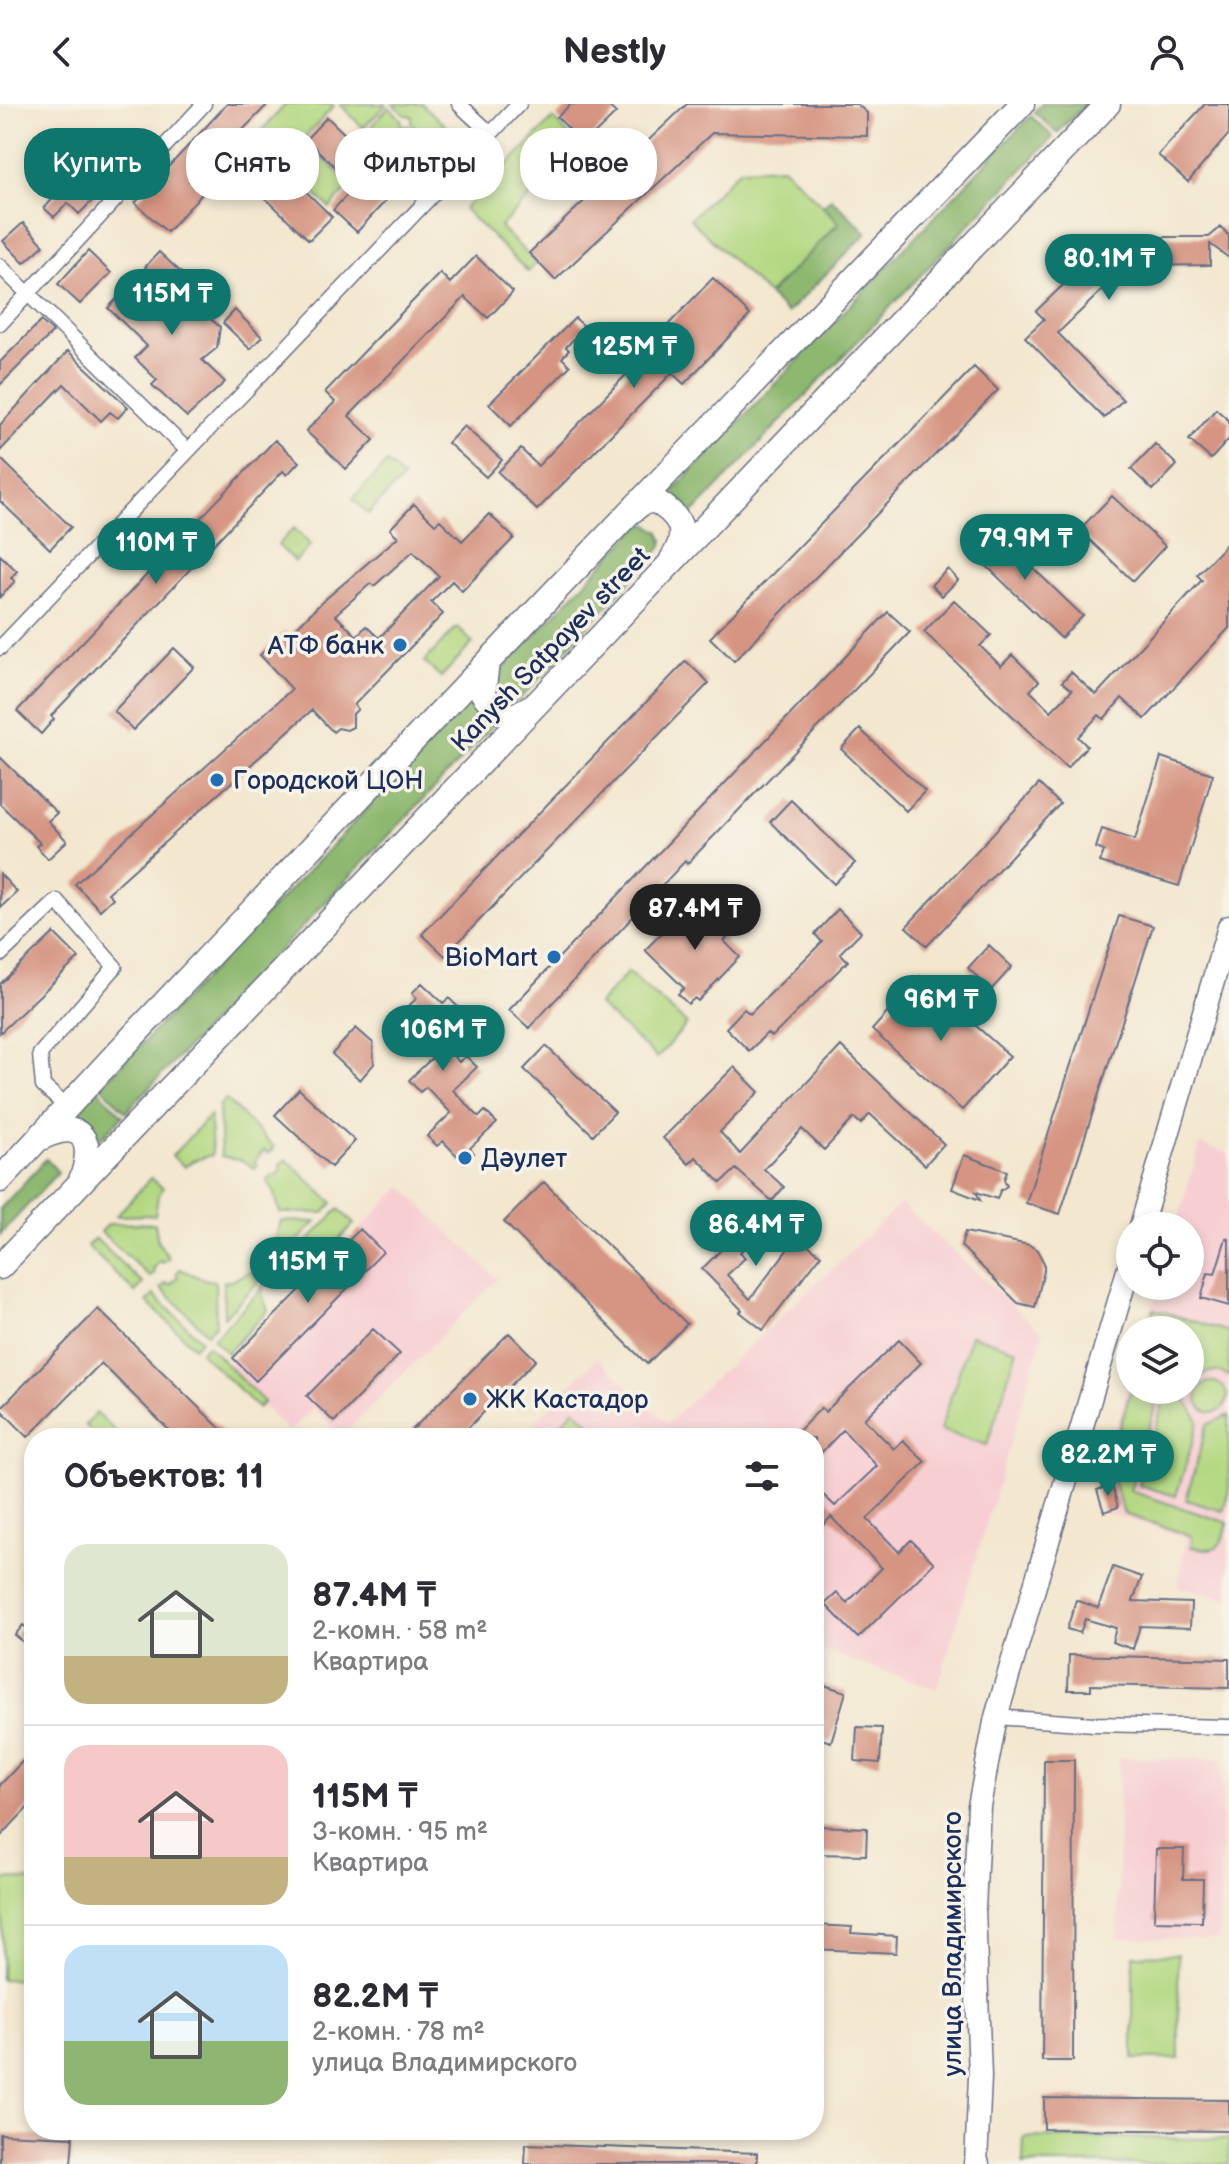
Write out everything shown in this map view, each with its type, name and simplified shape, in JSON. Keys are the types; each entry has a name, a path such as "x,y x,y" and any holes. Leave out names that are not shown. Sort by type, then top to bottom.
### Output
{"main road":[{"name":"Kanysh Satpayev street","path":"0,1180 630,512 1022,104"},
{"name":"Kanysh Satpayev street","path":"0,1267 1108,104"},
{"path":"630,512 642,503 654,500 672,511 680,526 681,545 666,568"},
{"path":"487,663 483,694 496,709 512,717 537,704"},
{"path":"37,1140 57,1130 69,1129 81,1137 88,1149 88,1161 80,1182"}],"street":[{"path":"0,324 204,104"},
{"path":"459,104 485,128"},
{"path":"497,128 519,104"},
{"path":"0,648 428,200"},
{"path":"0,266 188,451"},
{"path":"0,955 57,901 115,967 40,1054 43,1086 67,1107"},
{"path":"1145,1212 1229,927"},
{"name":"улица Владимирского","path":"976,2164 980,2077 974,1908 979,1806 996,1717 1119,1300"},
{"path":"996,1717 1094,1724 1229,1727"}],"shaded area":[{"path":"1200,1144 1229,1154 1229,1600 1178,1586 1187,1537 1104,1512 1118,1507 1112,1486 1098,1490 1123,1404 1204,1404 1204,1316 1149,1316 1154,1300 1204,1300 1204,1212 1180,1212"},
{"path":"402,1186 497,1279 350,1428 334,1428 313,1408 293,1428 285,1428 224,1367"},
{"path":"901,1204 1043,1333 937,1689 824,1651 824,1428 529,1428 597,1358 667,1423"},
{"path":"1119,1758 1223,1759 1219,1939 1118,1938"}],"green space":[{"path":"286,104 334,106 313,128 264,128"},
{"path":"340,104 386,104 386,105 363,128"},
{"path":"393,104 422,104 448,128 417,128 412,123 412,116 405,115"},
{"path":"1042,104 1085,104 1057,133 1034,112"},
{"path":"389,107 401,119 402,126 412,128 370,128"},
{"path":"1031,116 1053,137 690,516 683,502 668,496"},
{"path":"553,119 562,128 544,128"},
{"path":"520,152 520,200 527,200 500,227 536,263 528,272 464,209 473,200 504,200 504,169"},
{"path":"319,154 335,170 337,200 330,208 319,198"},
{"path":"783,167 839,222 768,295 690,219 740,169"},
{"path":"831,198 867,233 787,313 768,295 839,223 823,206"},
{"path":"387,463 403,478 368,514 353,499"},
{"path":"647,524 660,532 663,540 661,548 519,700 511,703 498,694 494,685 496,676 638,527"},
{"path":"294,528 311,545 295,562 278,545"},
{"path":"457,627 473,643 441,677 424,662"},
{"path":"471,701 479,717 494,725 126,1112 101,1086"},
{"path":"628,972 687,1024 657,1058 598,1005"},
{"path":"97,1089 123,1116 96,1143 86,1126 68,1119"},
{"path":"226,1099 274,1147 268,1154 264,1150 254,1161 257,1165 254,1168 243,1161 221,1156 219,1106"},
{"path":"210,1115 212,1155 192,1161 185,1167 172,1156"},
{"path":"46,1159 58,1172 0,1235 0,1209"},
{"path":"286,1159 333,1203 324,1213 280,1213 267,1180 282,1169 280,1165"},
{"path":"151,1178 163,1188 158,1196 155,1215 116,1216"},
{"path":"339,1209 354,1224 313,1265 296,1260 288,1262"},
{"path":"281,1221 316,1222 282,1257 272,1249"},
{"path":"155,1223 158,1242 169,1258 163,1263 160,1261 150,1277 101,1232 108,1224"},
{"path":"95,1238 143,1284 135,1292 87,1246"},
{"path":"180,1269 215,1281 216,1324 207,1333 161,1288 178,1277 176,1274"},
{"path":"250,1271 259,1281 224,1317 223,1282"},
{"path":"264,1286 262,1295 268,1310 227,1353 213,1339"},
{"path":"154,1295 201,1340 194,1347 147,1302"},
{"path":"1154,1309 1177,1316 1152,1316"},
{"path":"1204,1324 1229,1332 1229,1376 1204,1374"},
{"path":"971,1335 1017,1350 987,1445 940,1430"},
{"path":"207,1345 264,1402 258,1408 200,1352"},
{"path":"1206,1383 1218,1383 1226,1391 1226,1403 1218,1411 1206,1411 1199,1404 1204,1404"},
{"path":"1127,1404 1156,1404 1130,1491 1228,1523 1220,1543 1207,1549 1191,1547 1192,1536 1124,1514 1108,1466"},
{"path":"1163,1404 1188,1404 1199,1421 1176,1496 1139,1485"},
{"path":"575,1409 595,1428 557,1428"},
{"path":"96,1413 112,1428 88,1428 85,1425"},
{"path":"1229,1415 1229,1490 1223,1511 1186,1500 1207,1425"},
{"path":"4,1879 24,1880 24,1980 1,1979"},
{"path":"1178,1954 1179,2059 1133,2059 1133,1955"},
{"path":"1024,2137 1229,2139 1229,2164 1023,2164"}],"building":[{"path":"227,104 268,104 245,128 205,128"},
{"path":"571,104 606,104 616,113 601,128 568,128 557,117"},
{"path":"687,104 857,104 867,113 867,136 712,133 657,184 657,132"},
{"path":"1205,104 1229,104 1229,134 1188,182 1158,155"},
{"path":"327,117 338,128 335,128 335,167 319,151 319,128 316,128"},
{"path":"186,148 186,200 196,200 167,232 135,203 138,200 170,200 170,165"},
{"path":"52,200 93,200 79,214 68,203 54,217 44,208"},
{"path":"267,200 315,200 332,217 309,240"},
{"path":"342,200 386,200 357,232 333,210"},
{"path":"585,200 640,200 555,280 529,253"},
{"path":"23,223 44,245 24,263 3,241"},
{"path":"1221,227 1229,236 1229,258 1210,244 1210,265 1127,266 1058,333 1123,400 1104,418 1025,337 1044,319 1036,311 1113,237 1209,237"},
{"path":"88,251 111,273 80,304 58,284"},
{"path":"159,252 187,278 177,290 220,327 217,348 202,360 225,382 187,417 152,385 157,380 135,358 147,346 108,308 127,288 139,298 158,279 145,267"},
{"path":"476,256 513,292 488,318 465,297 349,416 374,440 346,469 306,431 335,402 325,392 440,273 450,283"},
{"path":"713,278 750,315 684,384 672,373 537,510 498,472 521,449 538,466 649,351 646,348"},
{"path":"235,310 262,337 250,349 223,323"},
{"path":"575,318 585,327 566,347 569,350 562,358 570,366 511,426 489,404"},
{"path":"41,321 53,332 0,385 0,362"},
{"path":"68,351 128,407 118,418 110,412 101,421 64,384 0,451 0,425"},
{"path":"974,367 998,390 734,661 710,638"},
{"path":"1216,409 1229,421 1229,439 1211,459 1189,440"},
{"path":"464,426 502,460 486,477 448,443"},
{"path":"275,440 299,462 287,475 283,471 51,716 54,719 41,734 17,711"},
{"path":"1155,444 1177,465 1153,490 1131,469"},
{"path":"0,458 71,527 50,549 0,501"},
{"path":"1112,496 1165,546 1133,581 1079,530"},
{"path":"414,504 435,524 440,520 462,541 489,514 514,538 462,591 452,581 431,602 443,614 354,705 358,709 353,714 353,727 347,730 338,728 333,732 312,710 108,893 113,898 100,910 75,884 292,689 260,655 285,631 289,635 322,602 398,537 390,529","holes":["413,551 439,576 379,638 366,626 357,636 335,615"]},
{"path":"989,526 1083,616 1061,638 968,548"},
{"path":"1229,541 1229,628 1145,719 1122,698 1104,719 1099,715 1078,737 1087,746 1067,768 924,632 954,600 991,635 980,646 1001,666 1012,655 1039,681 1030,691 1051,711 1072,690 1062,682 1071,672 1096,695 1202,580 1197,575"},
{"path":"0,555 17,571 11,578 15,581 0,597"},
{"path":"948,569 958,580 942,596 931,585"},
{"path":"888,612 910,632 687,864 685,861 529,1028 509,1010"},
{"path":"174,648 194,667 133,730 114,711"},
{"path":"686,661 709,683 445,956 422,934"},
{"path":"860,729 925,791 906,811 841,749"},
{"path":"0,757 57,813 48,821 67,841 48,859 36,846 40,843 0,804"},
{"path":"1161,757 1213,774 1179,886 1100,862 1104,851 1096,848 1102,829 1135,840"},
{"path":"1039,784 1060,804 927,946 906,927"},
{"path":"791,800 855,863 834,884 770,822"},
{"path":"0,874 17,892 0,908"},
{"path":"688,906 705,923 712,916 720,914 727,918 731,926 730,934 724,941 740,957 698,1001 695,998 688,1004 678,994 684,988 645,950"},
{"path":"838,909 861,932 840,953 848,961 772,1037 767,1033 749,1051 726,1028 744,1009 750,1014 822,942 815,934"},
{"path":"1119,916 1153,926 1060,1214 1026,1203"},
{"path":"54,933 79,958 0,1033 0,984"},
{"path":"989,945 1012,967 991,990 968,968"},
{"path":"920,976 1010,1056 962,1110 872,1030"},
{"path":"422,983 443,1003 449,998 460,1009 434,1035 459,1062 466,1056 477,1067 453,1090 479,1117 485,1111 497,1123 470,1148 474,1153 464,1163 443,1141 437,1146 427,1136 451,1113 426,1087 420,1092 409,1080 434,1056 407,1029 402,1034 391,1023 417,998 412,993"},
{"path":"356,1028 373,1043 374,1064 360,1080 332,1054"},
{"path":"546,1046 615,1112 593,1135 524,1069"},
{"path":"841,1046 944,1144 925,1165 870,1114 861,1124 854,1118 824,1150 802,1129 764,1169 784,1187 772,1201 736,1169 721,1183 696,1157 689,1164 663,1138 734,1067 759,1092 720,1132 740,1154"},
{"path":"299,1089 355,1141 331,1167 275,1115"},
{"path":"964,1155 1007,1171 1004,1180 1007,1186 1000,1191 997,1199 976,1192 980,1200 952,1189"},
{"path":"544,1182 687,1324 647,1364 504,1222"},
{"path":"720,1208 740,1232 759,1214 769,1225 740,1252 745,1258 727,1275 750,1299 797,1237 821,1255 763,1330 740,1312 742,1310 702,1269 722,1249 701,1223"},
{"path":"360,1229 383,1252 256,1381 233,1358"},
{"path":"965,1232 1029,1245 1037,1250 1044,1263 1044,1271 1035,1307 1018,1303 961,1246"},
{"path":"1226,1238 1229,1239 1229,1306 1204,1299 1208,1273 1215,1274"},
{"path":"98,1309 220,1428 167,1428 101,1363 37,1428 24,1428 24,1433 0,1409"},
{"path":"373,1329 400,1354 334,1422 307,1396"},
{"name":"ЖК Кастадор","path":"509,1333 536,1360 468,1428 414,1428"},
{"path":"899,1340 921,1363 864,1419 894,1449 903,1440 925,1462 867,1519 899,1552 911,1540 934,1563 858,1638 825,1604 837,1593 847,1603 882,1568 831,1517 824,1524 824,1496 835,1506 877,1466 843,1430 824,1450 824,1428 802,1428 821,1408 825,1412"},
{"path":"1112,1485 1118,1507 1104,1512 1097,1490"},
{"path":"1113,1567 1142,1577 1133,1601 1191,1603 1190,1628 1140,1626 1133,1649 1112,1642 1116,1628 1085,1619 1080,1633 1067,1629 1076,1600 1098,1608"},
{"path":"23,1625 24,1626 24,1643 15,1635"},
{"path":"1069,1655 1229,1659 1229,1688 1091,1685 1091,1690 1068,1690"},
{"path":"824,1685 846,1692 831,1742 824,1740"},
{"path":"857,1727 882,1728 880,1763 855,1761"},
{"path":"24,1760 24,1812 0,1837 0,1785"},
{"path":"1044,1760 1074,1760 1073,2061 1042,2061"},
{"path":"824,1826 867,1828 866,1855 824,1854"},
{"path":"1156,1849 1184,1849 1183,1879 1203,1879 1202,1922 1154,1921"},
{"path":"824,1926 852,1927 851,1933 897,1936 896,1953 824,1949"},
{"path":"1044,2098 1229,2100 1229,2131 1044,2129"},
{"path":"0,2134 24,2135 24,2140 73,2140 71,2164 0,2164"},
{"path":"526,2144 757,2153 757,2164 525,2164"}],"place":[{"name":"АТФ банк","path":"400,645"},
{"name":"Городской ЦОН","path":"217,780"},
{"name":"BioMart","path":"554,957"},
{"name":"Дәулет","path":"465,1158"},
{"name":"ЖК Кастадор","path":"470,1399"}]}
